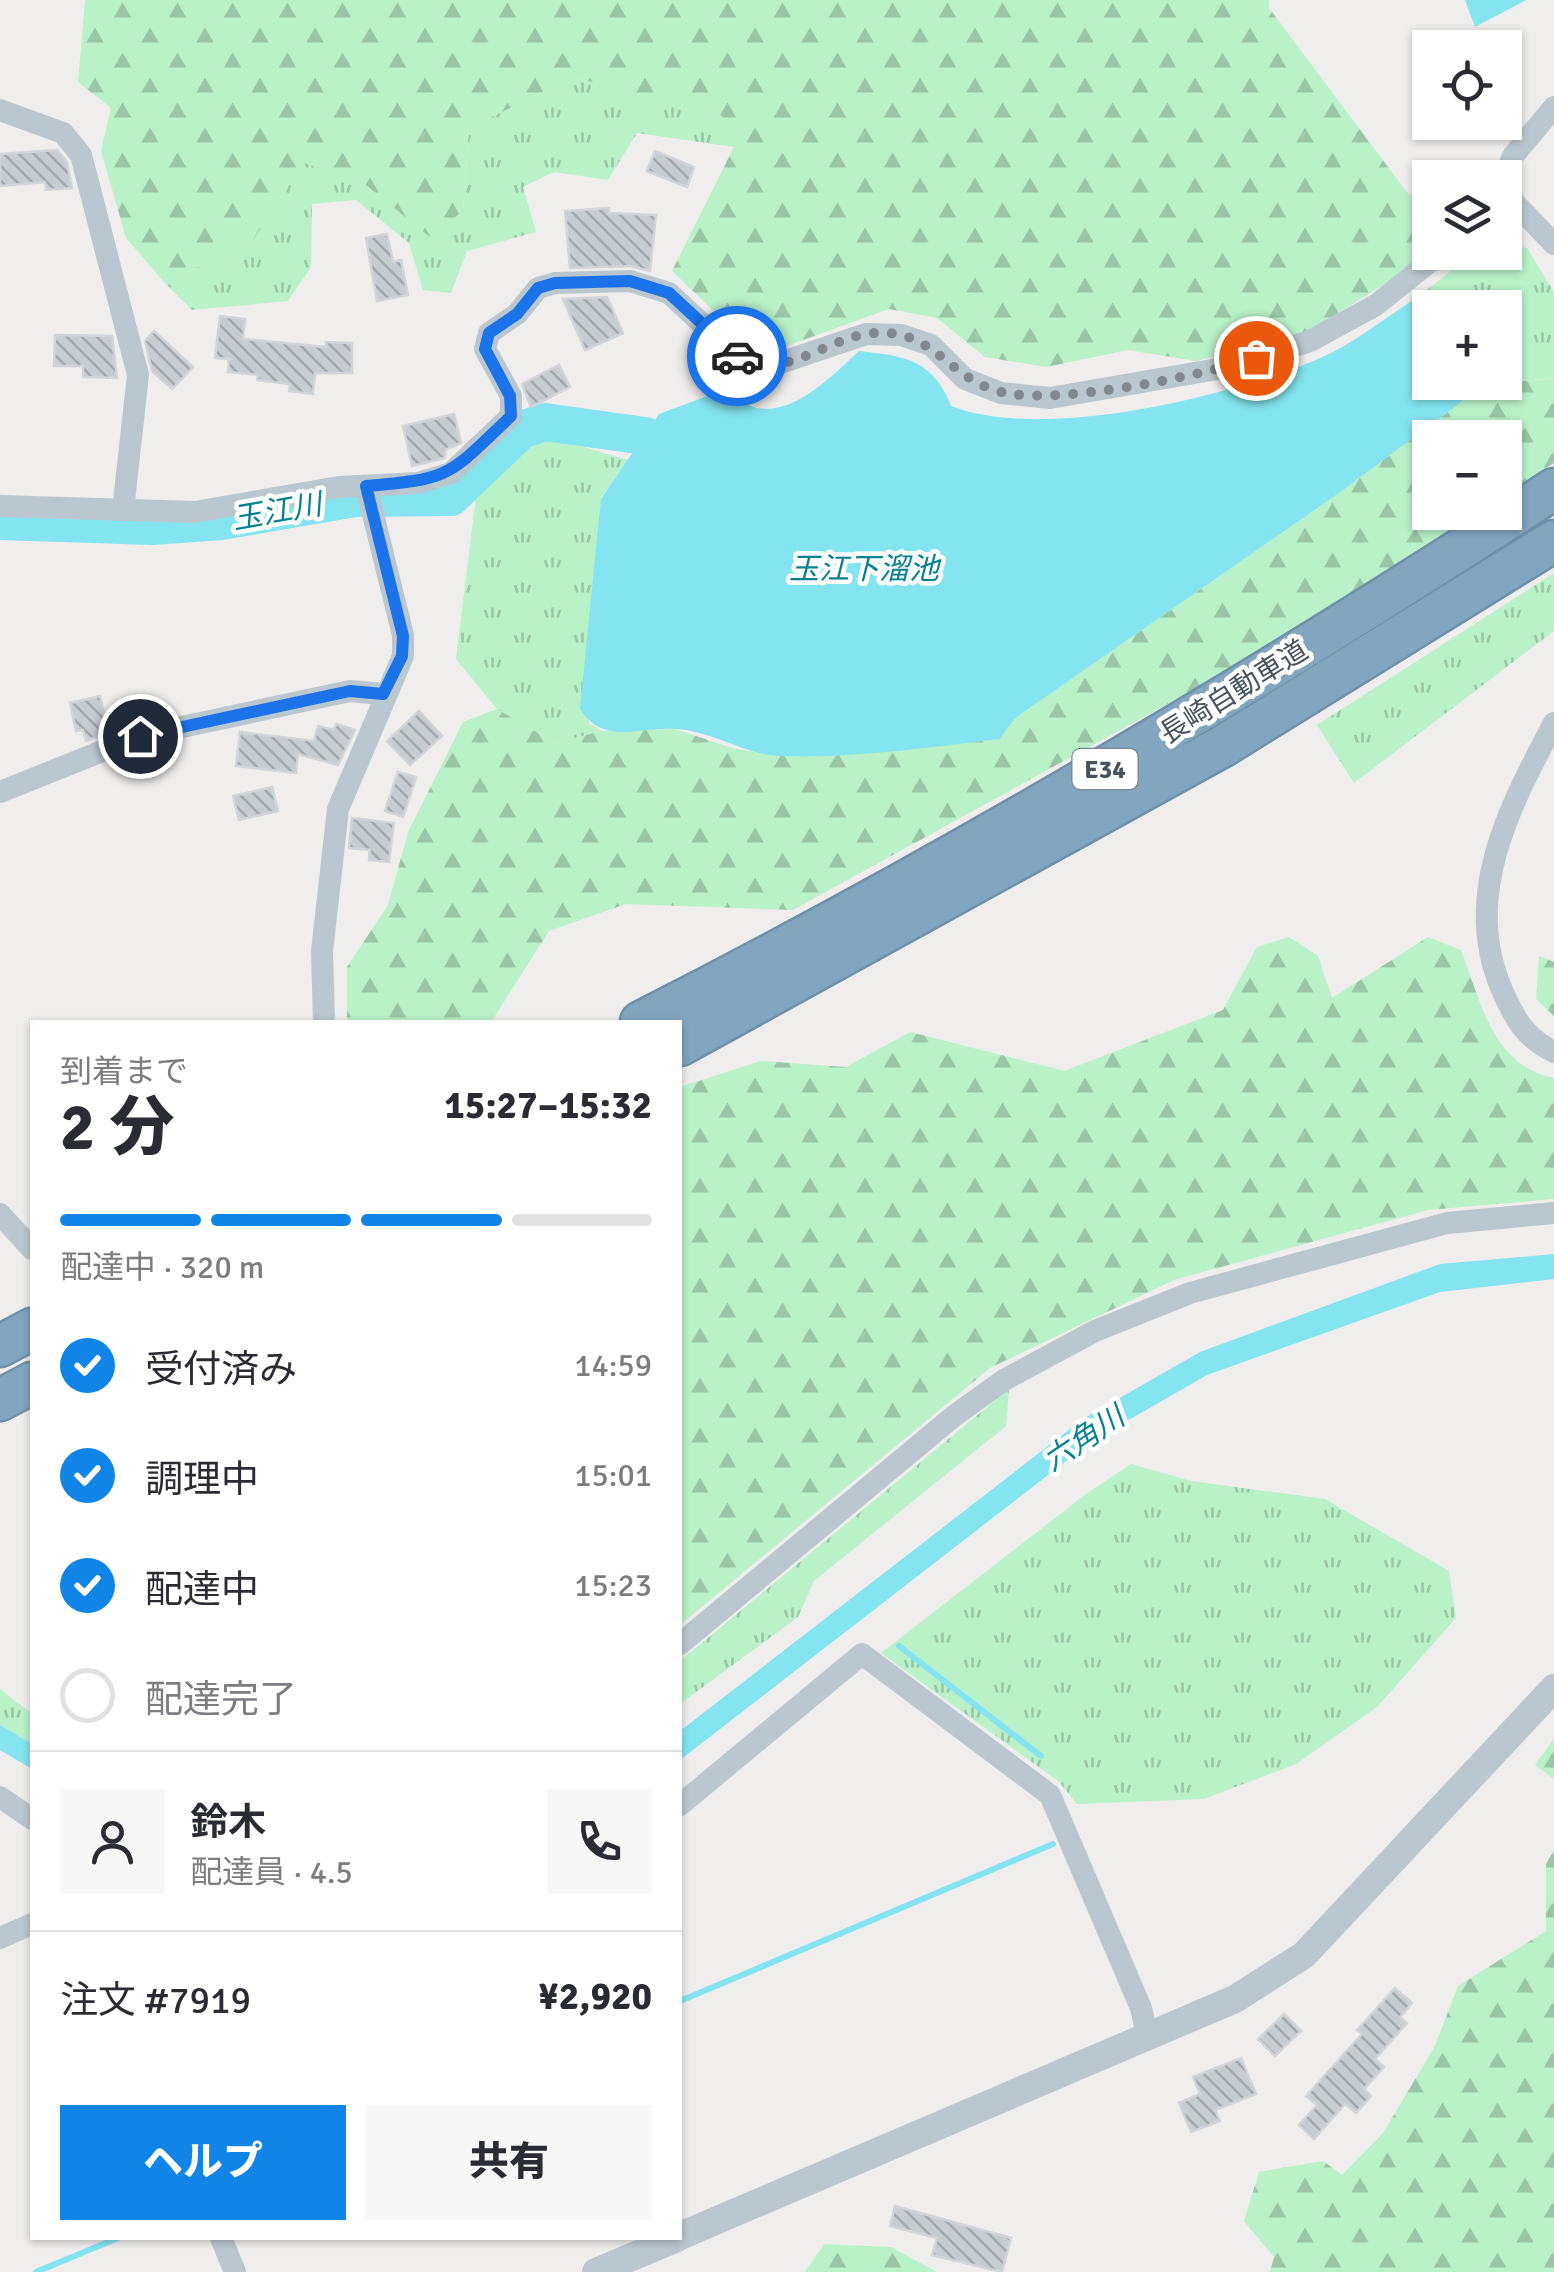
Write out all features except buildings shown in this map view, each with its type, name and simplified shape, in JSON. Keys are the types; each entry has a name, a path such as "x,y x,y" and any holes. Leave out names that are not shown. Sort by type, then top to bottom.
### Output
{"highway":[{"name":"長崎自動車道","path":"644,1020 932,869 1188,722 1554,489"},
{"name":"長崎自動車道","path":"682,1044 1223,746 1554,541"},
{"path":"0,1346 30,1330"},
{"path":"0,1400 30,1384"}],"street":[{"path":"1511,160 1554,107"},
{"path":"0,110 64,134 81,155 138,375 123,510"},
{"path":"1522,211 1554,244"},
{"path":"0,506 196,512 367,497 451,473 511,416 510,396 485,349 489,333 517,314 538,288 555,283 652,284 669,293 741,360 768,367 866,334 901,334 931,345 964,379 1001,392 1050,398 1229,367 1310,342 1376,304 1419,270"},
{"path":"324,1020 322,951 338,809 402,656 403,636 367,497"},
{"path":"0,792 140,736 350,691 383,694"},
{"path":"1554,722 1515,796 1496,852 1483,926 1492,966 1520,1028 1554,1052"},
{"path":"682,1642 954,1416 1004,1380 1095,1330 1190,1293 1447,1223 1554,1213"},
{"path":"0,1214 30,1238"},
{"path":"682,1803 862,1654 1050,1795 1141,2008 1148,2038"},
{"path":"682,2236 1234,1999 1304,1955 1554,1688"},
{"path":"0,1797 30,1818"},
{"path":"0,1938 30,1925"},
{"path":"222,2240 235,2272"},
{"path":"596,2272 672,2240"}],"green space":[{"path":"85,0 1269,0 1269,8 1412,195 1412,262 1399,275 1306,333 1196,361 1128,350 1046,367 985,357 937,318 889,309 781,348 748,344 672,271 734,147 722,116 573,77 469,128 463,211 430,237 361,181 304,163 253,240 165,283 126,238 101,151 111,108 78,82"},
{"path":"573,77 722,115 734,147 637,133 608,180 554,172 523,187 536,232 467,251 451,293 423,290 409,243 356,200 312,204 311,267 288,301 192,310 165,283 253,240 304,162 361,181 430,236 463,211 469,128"},
{"path":"1522,247 1527,248 1554,292 1554,378 1522,381 1522,290 1427,290 1452,270 1522,270"},
{"path":"1554,378 1554,463 1522,483 1522,420 1437,420 1464,400 1522,400 1522,381"},
{"path":"553,438 628,460 601,498 589,723 602,731 555,743 497,709 456,659 477,488 527,441"},
{"path":"1412,439 1412,530 1449,530 1231,669 793,910 626,904 549,931 492,1020 347,1020 347,967 388,905 408,832 463,722 497,709 555,743 602,731 675,729 732,748 779,756 1000,739 1014,719"},
{"path":"1554,573 1554,631 1354,783 1317,725"},
{"path":"1289,937 1318,956 1332,998 1428,937 1461,950 1483,1010 1503,1046 1533,1071 1554,1078 1554,1199 1428,1210 1174,1280 990,1368 682,1623 682,1086 761,1061 846,1067 910,1032 1064,1071 1223,1010 1257,947"},
{"path":"1539,956 1554,962 1554,1016 1536,999"},
{"path":"1009,1389 1006,1426 814,1581 798,1617 682,1703 682,1659"},
{"path":"1131,1464 1191,1481 1325,1499 1449,1571 1456,1618 1377,1707 1296,1764 1204,1799 1077,1804 1058,1781 881,1653 1086,1494"},
{"path":"0,1689 30,1712 30,1743 0,1725"},
{"path":"1554,1739 1554,1779 1535,1765"},
{"path":"1554,1850 1554,2272 1270,2272 1274,2257 1244,2221 1259,2172 1323,2161 1342,2175 1383,2133 1435,2046 1458,1986 1546,1931 1546,1864"},
{"path":"824,2244 891,2247 937,2272 805,2272"}],"water":[{"path":"1465,0 1526,0 1475,27"},
{"name":"玉江下溜池","path":"1412,301 1412,400 1464,400 1437,420 1412,420 1412,439 1014,719 1000,739 861,754 779,756 689,731 611,731 589,720 580,709 601,499 659,414 721,391 757,408 786,405 813,391 859,351 916,363 936,379 951,406 990,416 1084,417 1187,400 1235,387 1318,359"},
{"name":"六角川","path":"1554,1254 1554,1279 1440,1292 1207,1375 1092,1441 682,1758 682,1729 1083,1419 1200,1352 1440,1264"},
{"path":"0,1725 30,1743 30,1768 0,1750"}],"waterway":[{"name":"玉江川","path":"0,521 152,526 221,521 355,498 451,497 521,430 545,422 645,436"},
{"path":"899,1646 1041,1756"},
{"path":"682,2000 1053,1844"},
{"path":"36,2272 113,2240"}],"way so far":[{"path":"737,356 768,367 866,334 901,334 931,345 964,379 1001,392 1050,398 1229,367 1256,358"}],"route":[{"path":"140,736 350,691 383,694 402,656 403,636 368,508 366,486 418,483 451,473 511,416 510,396 485,349 489,333 517,314 538,288 555,283 652,284 669,293 737,356"}]}
